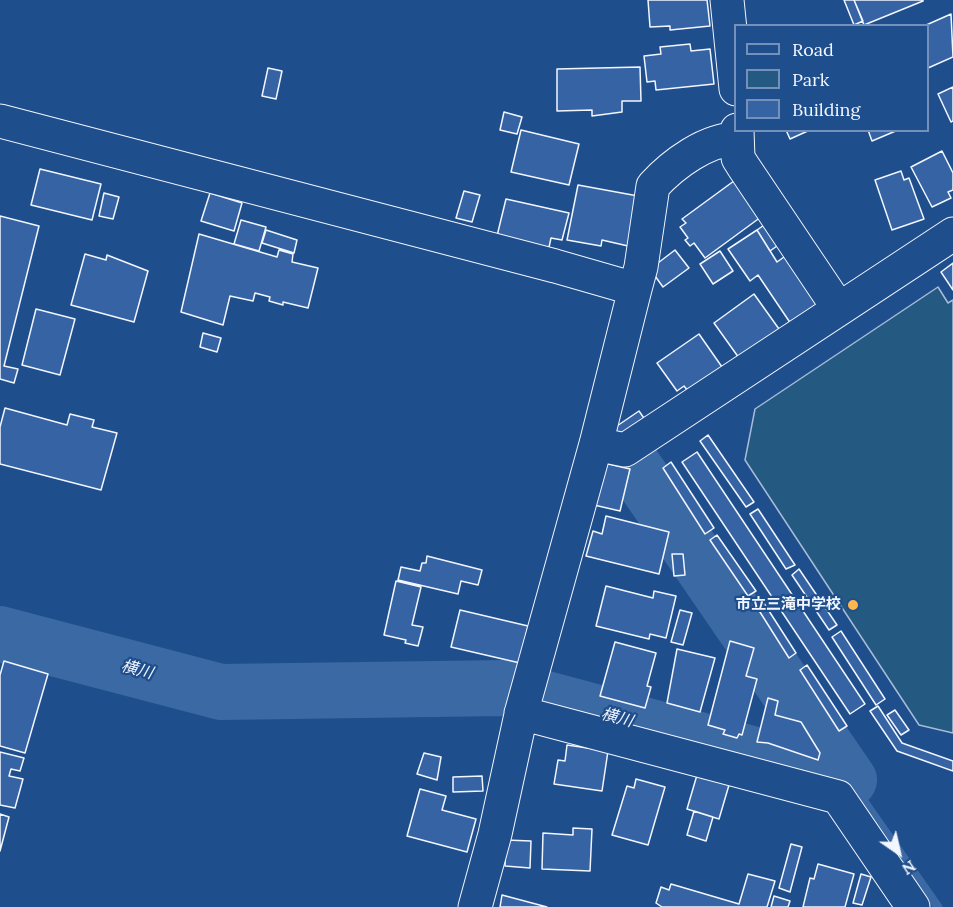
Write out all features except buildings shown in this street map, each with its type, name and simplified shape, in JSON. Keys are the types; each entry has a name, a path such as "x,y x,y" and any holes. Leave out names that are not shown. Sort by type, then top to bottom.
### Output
{"street":[{"path":"727,0 734,78"},
{"path":"0,121 555,266 635,290"},
{"path":"475,907 495,834 524,702 596,444 641,267 654,186 701,149 737,135 738,158 839,309"},
{"path":"596,444 625,450 953,234"},
{"path":"524,702 838,797 914,907"}],"green space":[{"path":"938,287 948,303 953,300 953,733 919,725 745,460 755,409"}],"waterway":[{"name":"横川","path":"0,634 221,692 505,688 849,780 630,461"},
{"path":"849,780 938,907"}],"place":[{"name":"市立三滝中学校","path":"853,605"}]}
